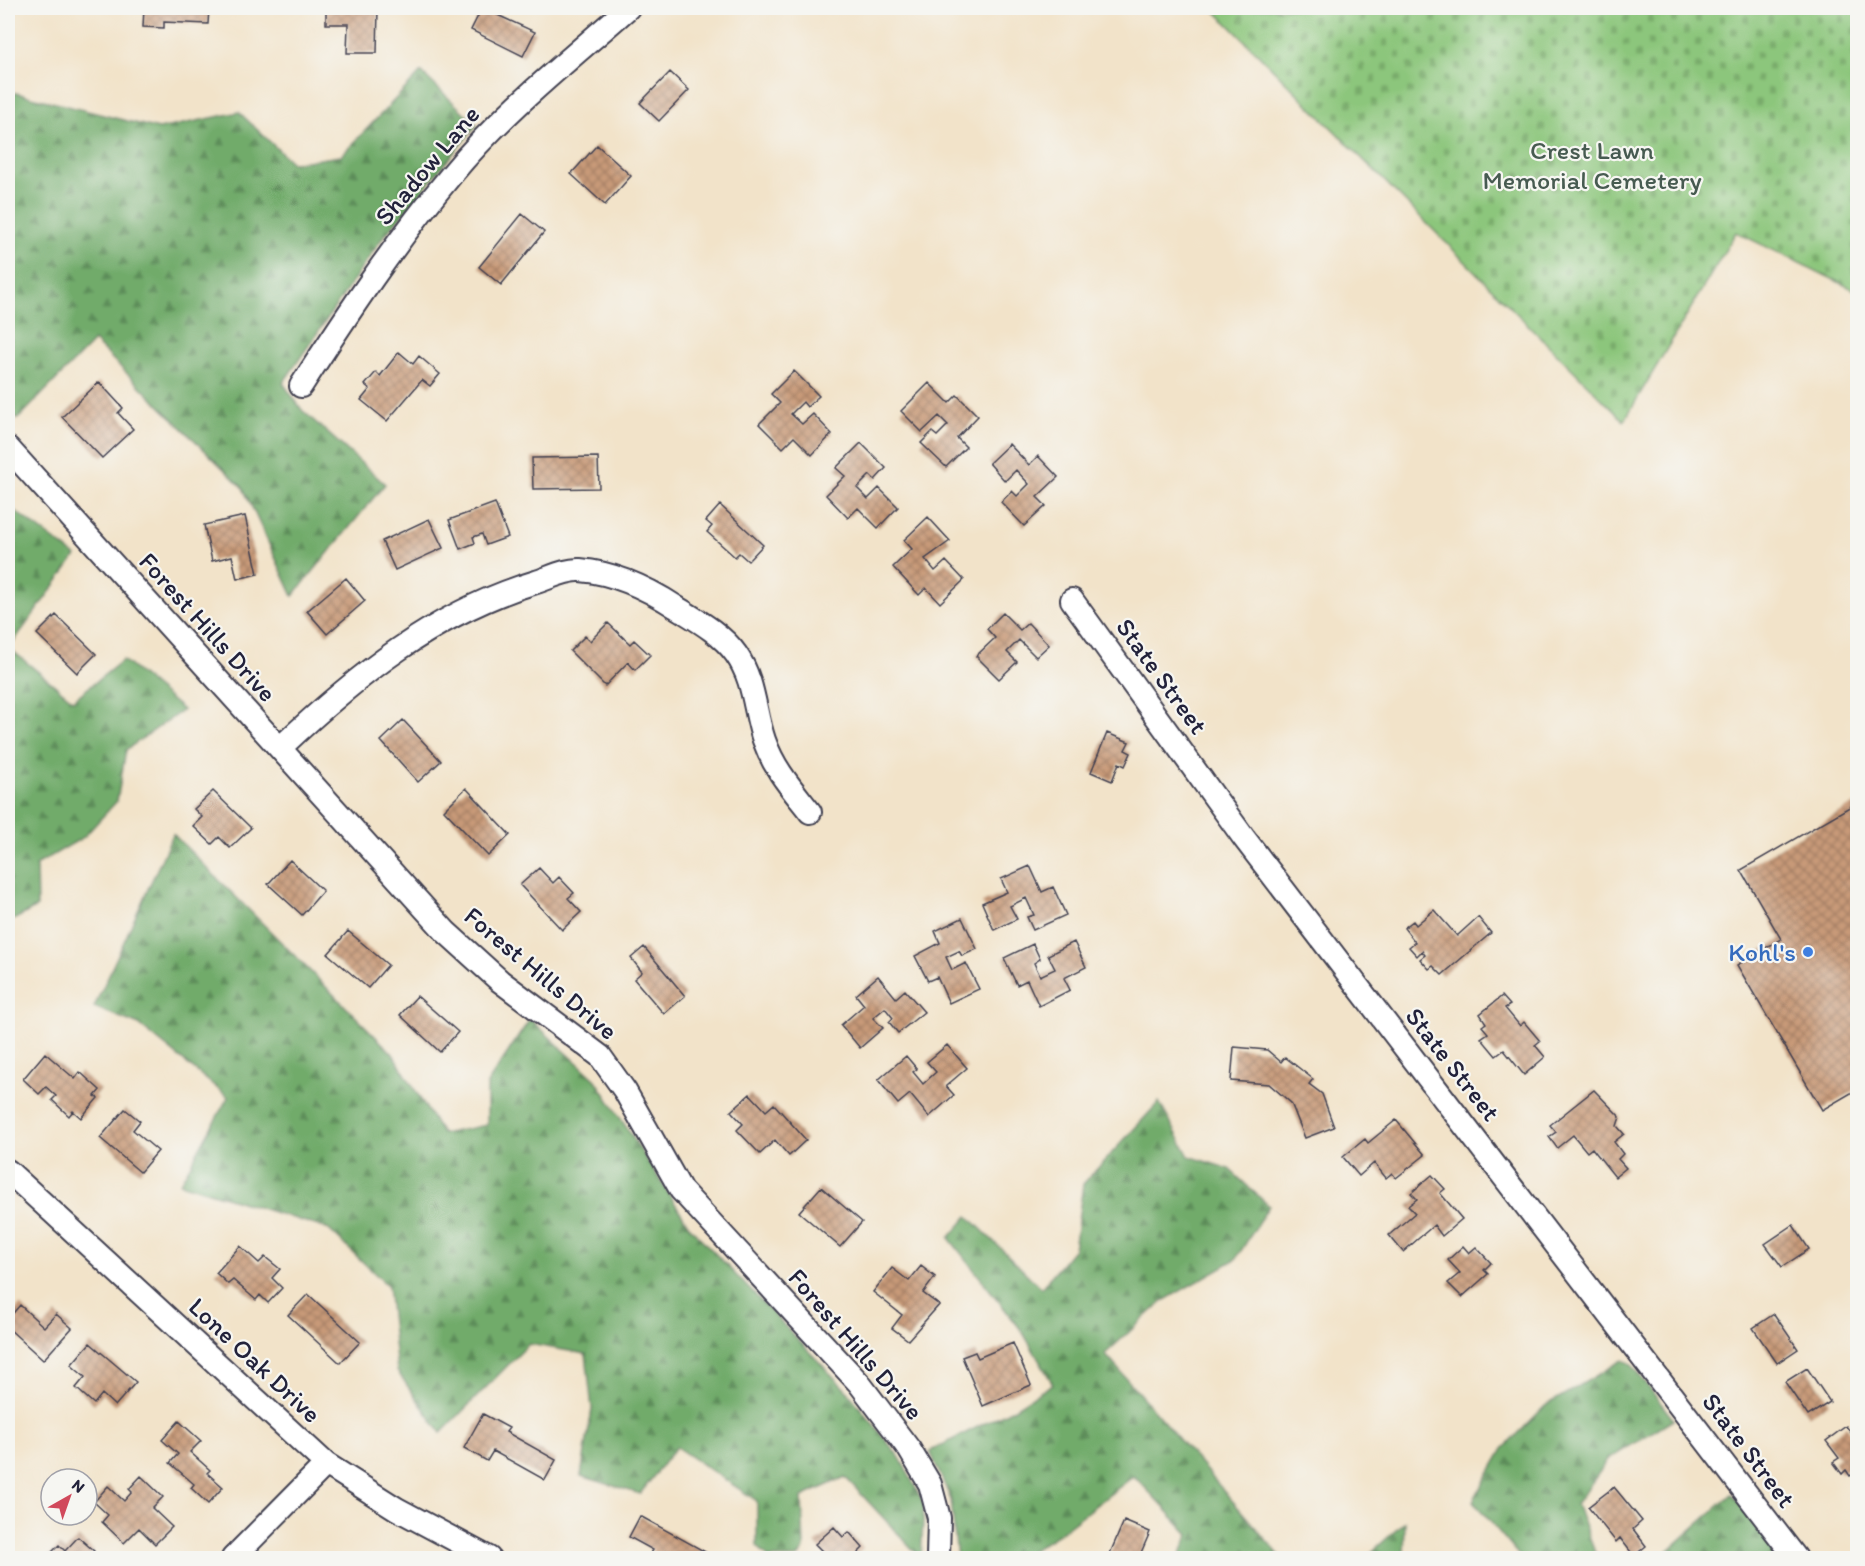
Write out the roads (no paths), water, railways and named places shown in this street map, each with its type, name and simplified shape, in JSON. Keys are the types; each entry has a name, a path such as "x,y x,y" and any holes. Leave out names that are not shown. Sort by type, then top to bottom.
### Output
{"street":[{"name":"Shadow Lane","path":"301,386 374,274 453,173 512,111 628,8"},
{"name":"Forest Hills Drive","path":"8,448 446,932 500,981 600,1056 625,1091 681,1190 859,1383 909,1449 930,1484 939,1518 938,1558"},
{"path":"280,748 361,676 427,630 496,597 577,569 615,576 657,595 712,630 736,654 750,681 764,740 778,772 810,812"},
{"name":"State Street","path":"1072,600 1244,838 1796,1558"},
{"name":"Lone Oak Drive","path":"8,1171 326,1464 397,1509 489,1558"},
{"path":"233,1558 326,1464"}],"place":[{"name":"Kohl's","path":"1808,952"}],"park label":[{"name":"Crest Lawn Memorial Cemetery","path":"1592,164"}]}
